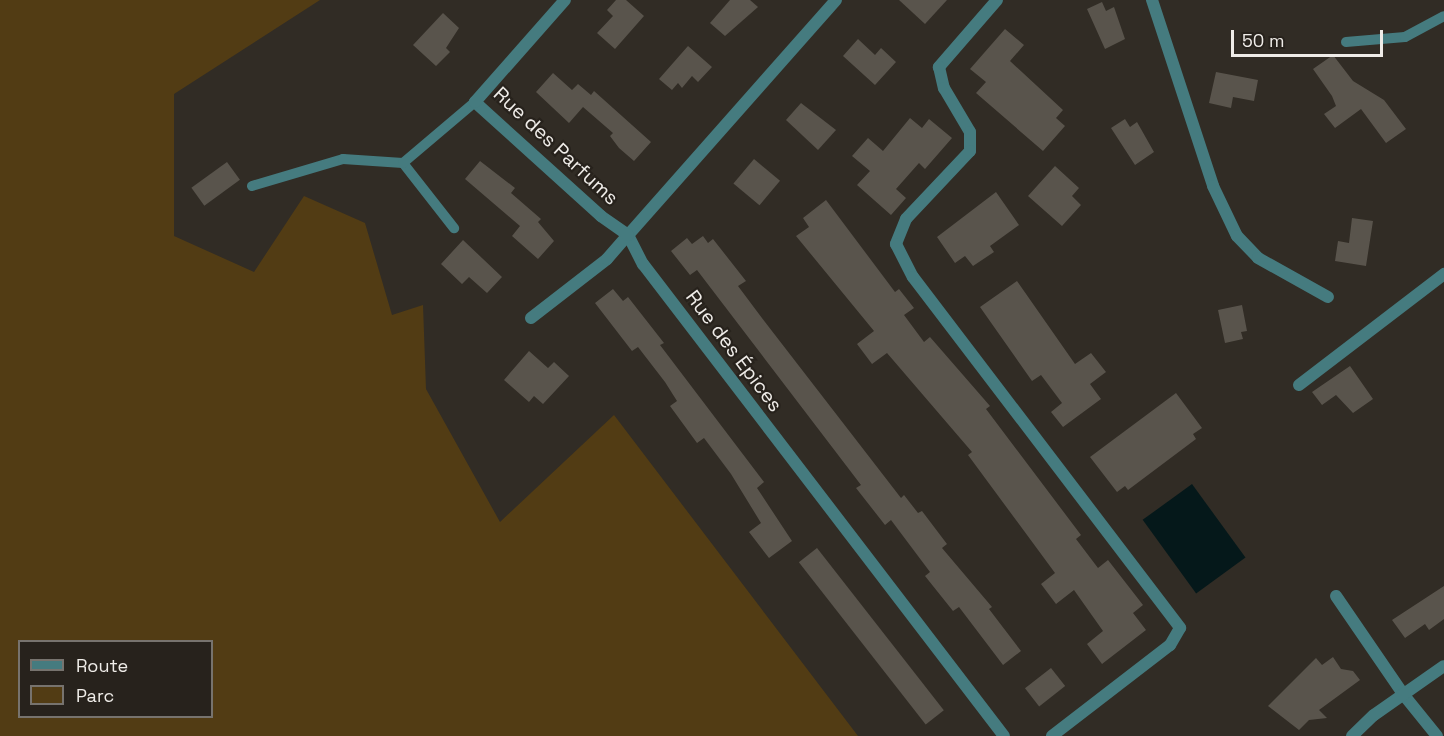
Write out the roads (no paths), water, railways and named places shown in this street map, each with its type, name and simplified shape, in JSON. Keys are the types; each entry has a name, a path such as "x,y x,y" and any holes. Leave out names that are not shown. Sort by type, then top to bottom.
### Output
{"street":[{"name":"Rue des Parfums","path":"565,0 475,102 601,216 628,235"},
{"path":"531,318 607,259 836,0"},
{"path":"997,0 939,67 944,88 970,132 970,151 906,219 896,244 913,278 1172,613 1180,628 1170,645 1052,736"},
{"path":"1152,0 1212,186 1237,236 1258,258 1328,297"},
{"name":"Rue des Épices","path":"628,235 643,264 1004,736"},
{"path":"1299,385 1444,274"},
{"path":"1336,596 1403,694 1437,736"},
{"path":"1353,736 1403,694 1444,666"}],"lane":[{"path":"1346,42 1405,37 1444,16"},
{"path":"252,186 343,159 403,163 475,102"},
{"path":"403,163 454,228"}]}
